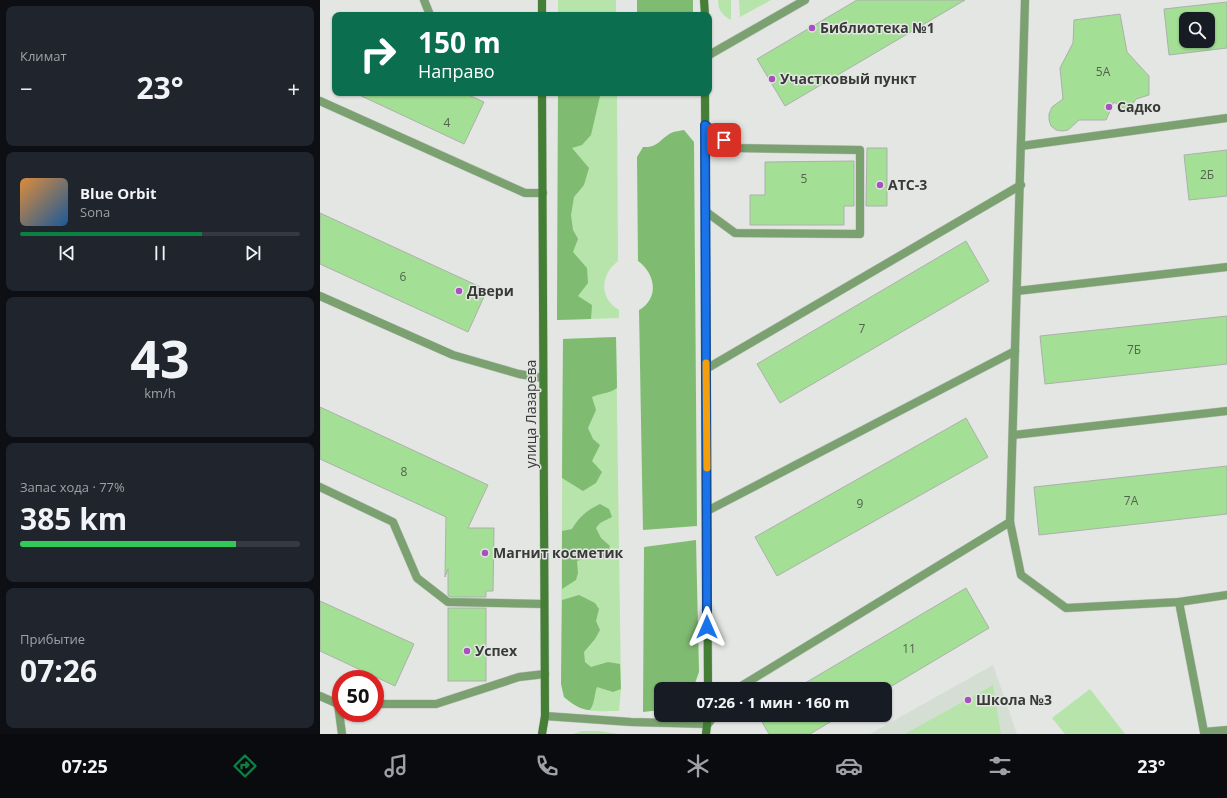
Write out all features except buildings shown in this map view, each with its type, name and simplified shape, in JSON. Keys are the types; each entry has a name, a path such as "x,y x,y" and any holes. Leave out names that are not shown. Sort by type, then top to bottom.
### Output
{"main road":[{"path":"542,0 542,12"},
{"path":"704,0 704,12"},
{"name":"улица Лазарева","path":"542,96 545,674 545,716 542,734"},
{"path":"705,96 708,682"},
{"path":"706,734 708,722"}],"street":[{"path":"424,0 429,12"},
{"path":"712,53 805,0"},
{"path":"1025,0 1021,185 1010,522 1021,575 1066,608 1179,602 1227,595"},
{"path":"320,101 524,193 542,193"},
{"path":"1021,146 1227,118"},
{"path":"705,125 734,148 860,150 860,234 735,233 705,211"},
{"path":"706,369 1021,185"},
{"path":"1017,291 1227,267"},
{"path":"320,296 453,355 519,374 544,378"},
{"path":"707,511 1015,351"},
{"path":"1013,435 1227,411"},
{"path":"320,487 393,522 417,578 448,602 544,604"},
{"path":"748,682 1010,522"},
{"path":"1179,602 1204,733 1227,730"},
{"path":"384,704 436,704 519,677 545,674"},
{"path":"320,696 332,701"},
{"path":"545,716 630,722 654,721"},
{"path":"341,722 342,734"}],"shaded area":[{"name":"Школа №3","path":"993,665 1017,734 870,734"}],"green space":[{"path":"558,0 616,0 616,12 558,12"},
{"path":"637,0 693,0 693,12 637,12"},
{"path":"718,0 731,0 731,20 721,12"},
{"path":"739,0 771,0 740,17"},
{"path":"558,96 617,96 618,261 608,272 604,286 608,299 612,305 619,310 619,318 557,320"},
{"path":"558,96 600,96 591,135 582,145 572,148 589,168 584,185 574,197 571,215 573,230 578,239 573,252 587,268 588,283 578,296 592,305 591,319 557,320"},
{"path":"684,130 694,142 697,526 643,530 639,310 646,305 650,299 653,286 648,272 638,261 637,157 643,147 656,145 667,135 676,131"},
{"path":"616,337 621,689 619,711 596,711 584,709 564,697 561,684 563,339"},
{"path":"616,337 617,388 592,397 596,410 588,428 593,439 600,445 592,461 602,472 596,483 583,491 562,478 563,339"},
{"path":"600,504 609,509 612,517 600,523 596,528 601,538 610,546 605,559 599,553 577,561 578,573 576,580 562,589 562,531 572,529 584,514"},
{"path":"696,540 699,672 695,682 654,682 654,711 643,712 644,547"},
{"path":"579,595 595,603 599,609 596,621 600,630 595,639 584,652 585,662 591,667 608,662 620,664 621,689 613,692 597,687 593,705 590,710 586,710 573,704 564,697 561,684 562,600"},
{"path":"993,685 1001,734 905,734"},
{"path":"1090,689 1125,734 1065,734 1052,718"},
{"path":"582,731 598,731 619,734 573,734"}],"slow traffic":[{"path":"706,363 707,468"}],"place":[{"name":"Библиотека №1","path":"812,28"},
{"name":"Участковый пункт","path":"772,79"},
{"name":"Садко","path":"1109,107"},
{"name":"АТС-3","path":"880,185"},
{"name":"Двери","path":"459,291"},
{"name":"Магнит косметик","path":"485,553"},
{"name":"Успех","path":"467,651"},
{"name":"Школа №3","path":"968,700"}],"route":[{"path":"707,627 705,125 724,140"}]}
